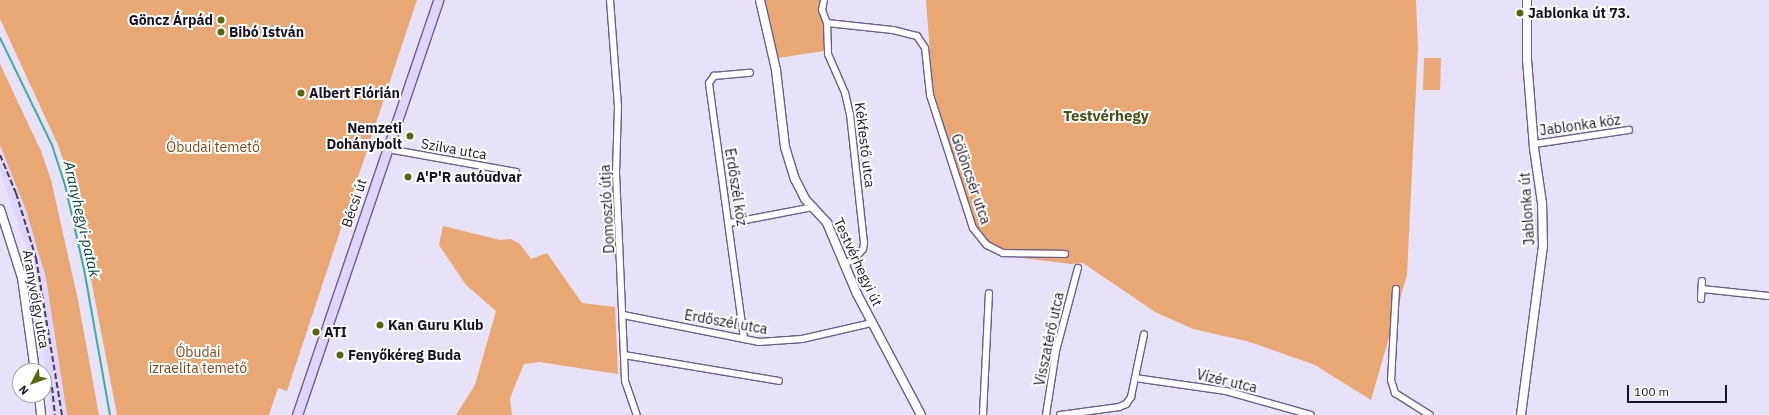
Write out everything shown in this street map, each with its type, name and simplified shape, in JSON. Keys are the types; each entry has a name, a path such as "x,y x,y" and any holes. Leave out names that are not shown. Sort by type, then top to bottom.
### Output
{"main road":[{"name":"Bécsi út","path":"297,415 438,0"}],"street":[{"name":"Domoszló útja","path":"610,0 618,106 616,173 624,355 627,389 637,415"},
{"name":"Testvérhegyi út","path":"760,0 776,70 785,147 800,190 827,223 844,265 872,323 921,415"},
{"name":"Kékfestő utca","path":"824,0 822,10 827,23 830,60 849,110 864,243 860,253 844,265"},
{"name":"Jablonka út","path":"1521,415 1530,334 1543,246 1542,203 1534,144 1525,37 1527,0"},
{"name":"Gölöncsér utca","path":"827,23 906,32 921,41 928,57 932,99 973,228 987,245 1003,253 1065,254"},
{"name":"Erdőszél köz","path":"744,339 730,223 709,83 714,76 750,73"},
{"name":"Jablonka köz","path":"1534,144 1629,130"},
{"name":"Szilva utca","path":"388,149 516,172"},
{"path":"730,223 813,207"},
{"name":"Aranyvölgy utca","path":"0,210 22,278 34,363"},
{"name":"Visszatérő utca","path":"1046,415 1056,351 1078,268"},
{"path":"1701,299 1702,281"},
{"path":"1396,289 1391,380 1395,393 1430,415"},
{"path":"1702,289 1769,296"},
{"path":"983,415 989,293"},
{"name":"Erdőszél utca","path":"623,315 768,343 802,339 872,323"},
{"path":"1060,415 1085,414 1126,404 1131,397 1144,334"},
{"path":"624,355 779,381"},
{"name":"Vízér utca","path":"1135,378 1226,391 1311,415"},
{"path":"40,403 41,415"}],"shaded area":[{"path":"0,145 26,210 46,278 67,415 52,415 50,403 52,403 52,363 45,363 34,281 25,243 0,172"}],"green space":[{"name":"Óbudai temető","path":"0,0 417,0 287,391 278,388 269,415 117,415 75,195 58,145 0,19"},
{"path":"763,0 823,0 824,51 778,58"},
{"path":"926,0 1416,0 1418,48 1407,275 1371,400 1315,365 1250,342 1193,329 1155,312 1083,263 1071,264 1023,258 992,244 975,227 933,92"},
{"path":"1424,58 1441,58 1440,90 1423,90"},
{"path":"0,64 41,151 51,180 78,300 99,415 67,415 46,278 26,210 0,145"},
{"path":"443,226 500,240 511,239 520,244 531,259 547,253 582,303 615,307 618,374 539,362 524,364 510,398 512,415 456,415 475,385 496,311 466,285 439,245"}],"waterway":[{"name":"Aranyhegyi-patak","path":"0,38 52,145 65,185 84,269 110,415"}],"railway":[{"path":"0,155 16,193 36,258 62,415"},
{"path":"52,387 55,415"}],"place":[{"name":"Jablonka út 73.","path":"1520,13"},
{"name":"Göncz Árpád","path":"221,20"},
{"name":"Bibó István","path":"221,32"},
{"name":"Albert Flórián","path":"301,93"},
{"name":"Nemzeti Dohánybolt","path":"410,136"},
{"name":"A'P'R autóudvar","path":"408,177"},
{"name":"Kan Guru Klub","path":"380,325"},
{"name":"ATI","path":"316,332"},
{"name":"Fenyőkéreg Buda","path":"340,355"}],"district":[{"name":"Testvérhegy","path":"1106,116"}],"park label":[{"name":"Óbudai izraelita temető","path":"198,360"}]}
